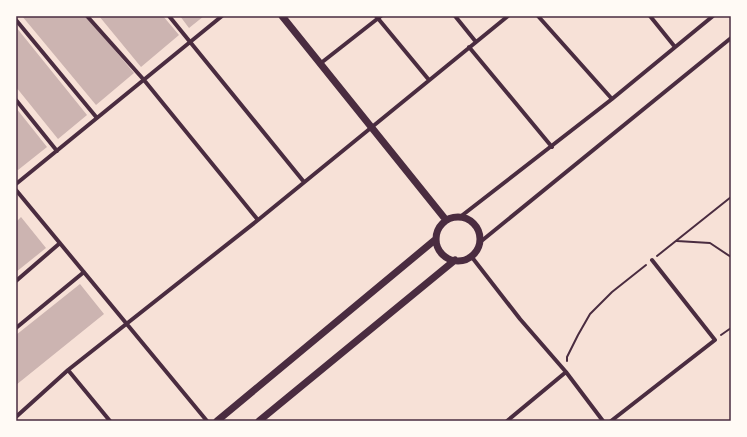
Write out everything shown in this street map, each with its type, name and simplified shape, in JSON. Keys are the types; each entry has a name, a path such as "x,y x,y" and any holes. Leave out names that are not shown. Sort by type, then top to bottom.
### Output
{"street":[{"path":"87,16 144,80 258,220"},
{"path":"169,16 304,182"},
{"path":"16,184 222,16"},
{"path":"282,16 446,220"},
{"path":"455,16 476,42"},
{"path":"21,421 16,416 68,370 258,220 508,16"},
{"path":"538,16 612,100"},
{"path":"650,16 675,47"},
{"path":"460,217 612,100 713,16"},
{"path":"321,63 378,17 429,80"},
{"path":"16,20 97,118"},
{"path":"479,243 731,38"},
{"path":"469,47 552,147"},
{"path":"16,100 57,151"},
{"path":"16,190 207,421"},
{"path":"460,217 469,220 475,226 479,234 479,243 471,256 463,260 455,260 448,258 437,246 437,232 440,225 446,220 460,217"},
{"path":"217,421 436,239"},
{"path":"16,281 60,243"},
{"path":"471,256 520,319 566,372 603,421"},
{"path":"259,421 455,260"},
{"path":"611,421 715,340 652,260"},
{"path":"16,328 84,272"},
{"path":"68,370 110,421"},
{"path":"507,421 566,372"}],"path":[{"path":"566,372 567,357 590,314 612,292 731,197"},
{"path":"676,241 710,243 731,257"},
{"path":"715,340 731,328"}],"building":[{"path":"22,16 86,16 134,73 96,105"},
{"path":"99,16 163,16 179,35 141,67"},
{"path":"180,16 204,16 189,28"},
{"path":"16,27 87,115 58,139 16,87"},
{"path":"16,108 47,147 18,170 16,168"},
{"path":"21,217 46,248 16,272 16,222"},
{"path":"80,284 104,314 16,385 16,335"}]}
